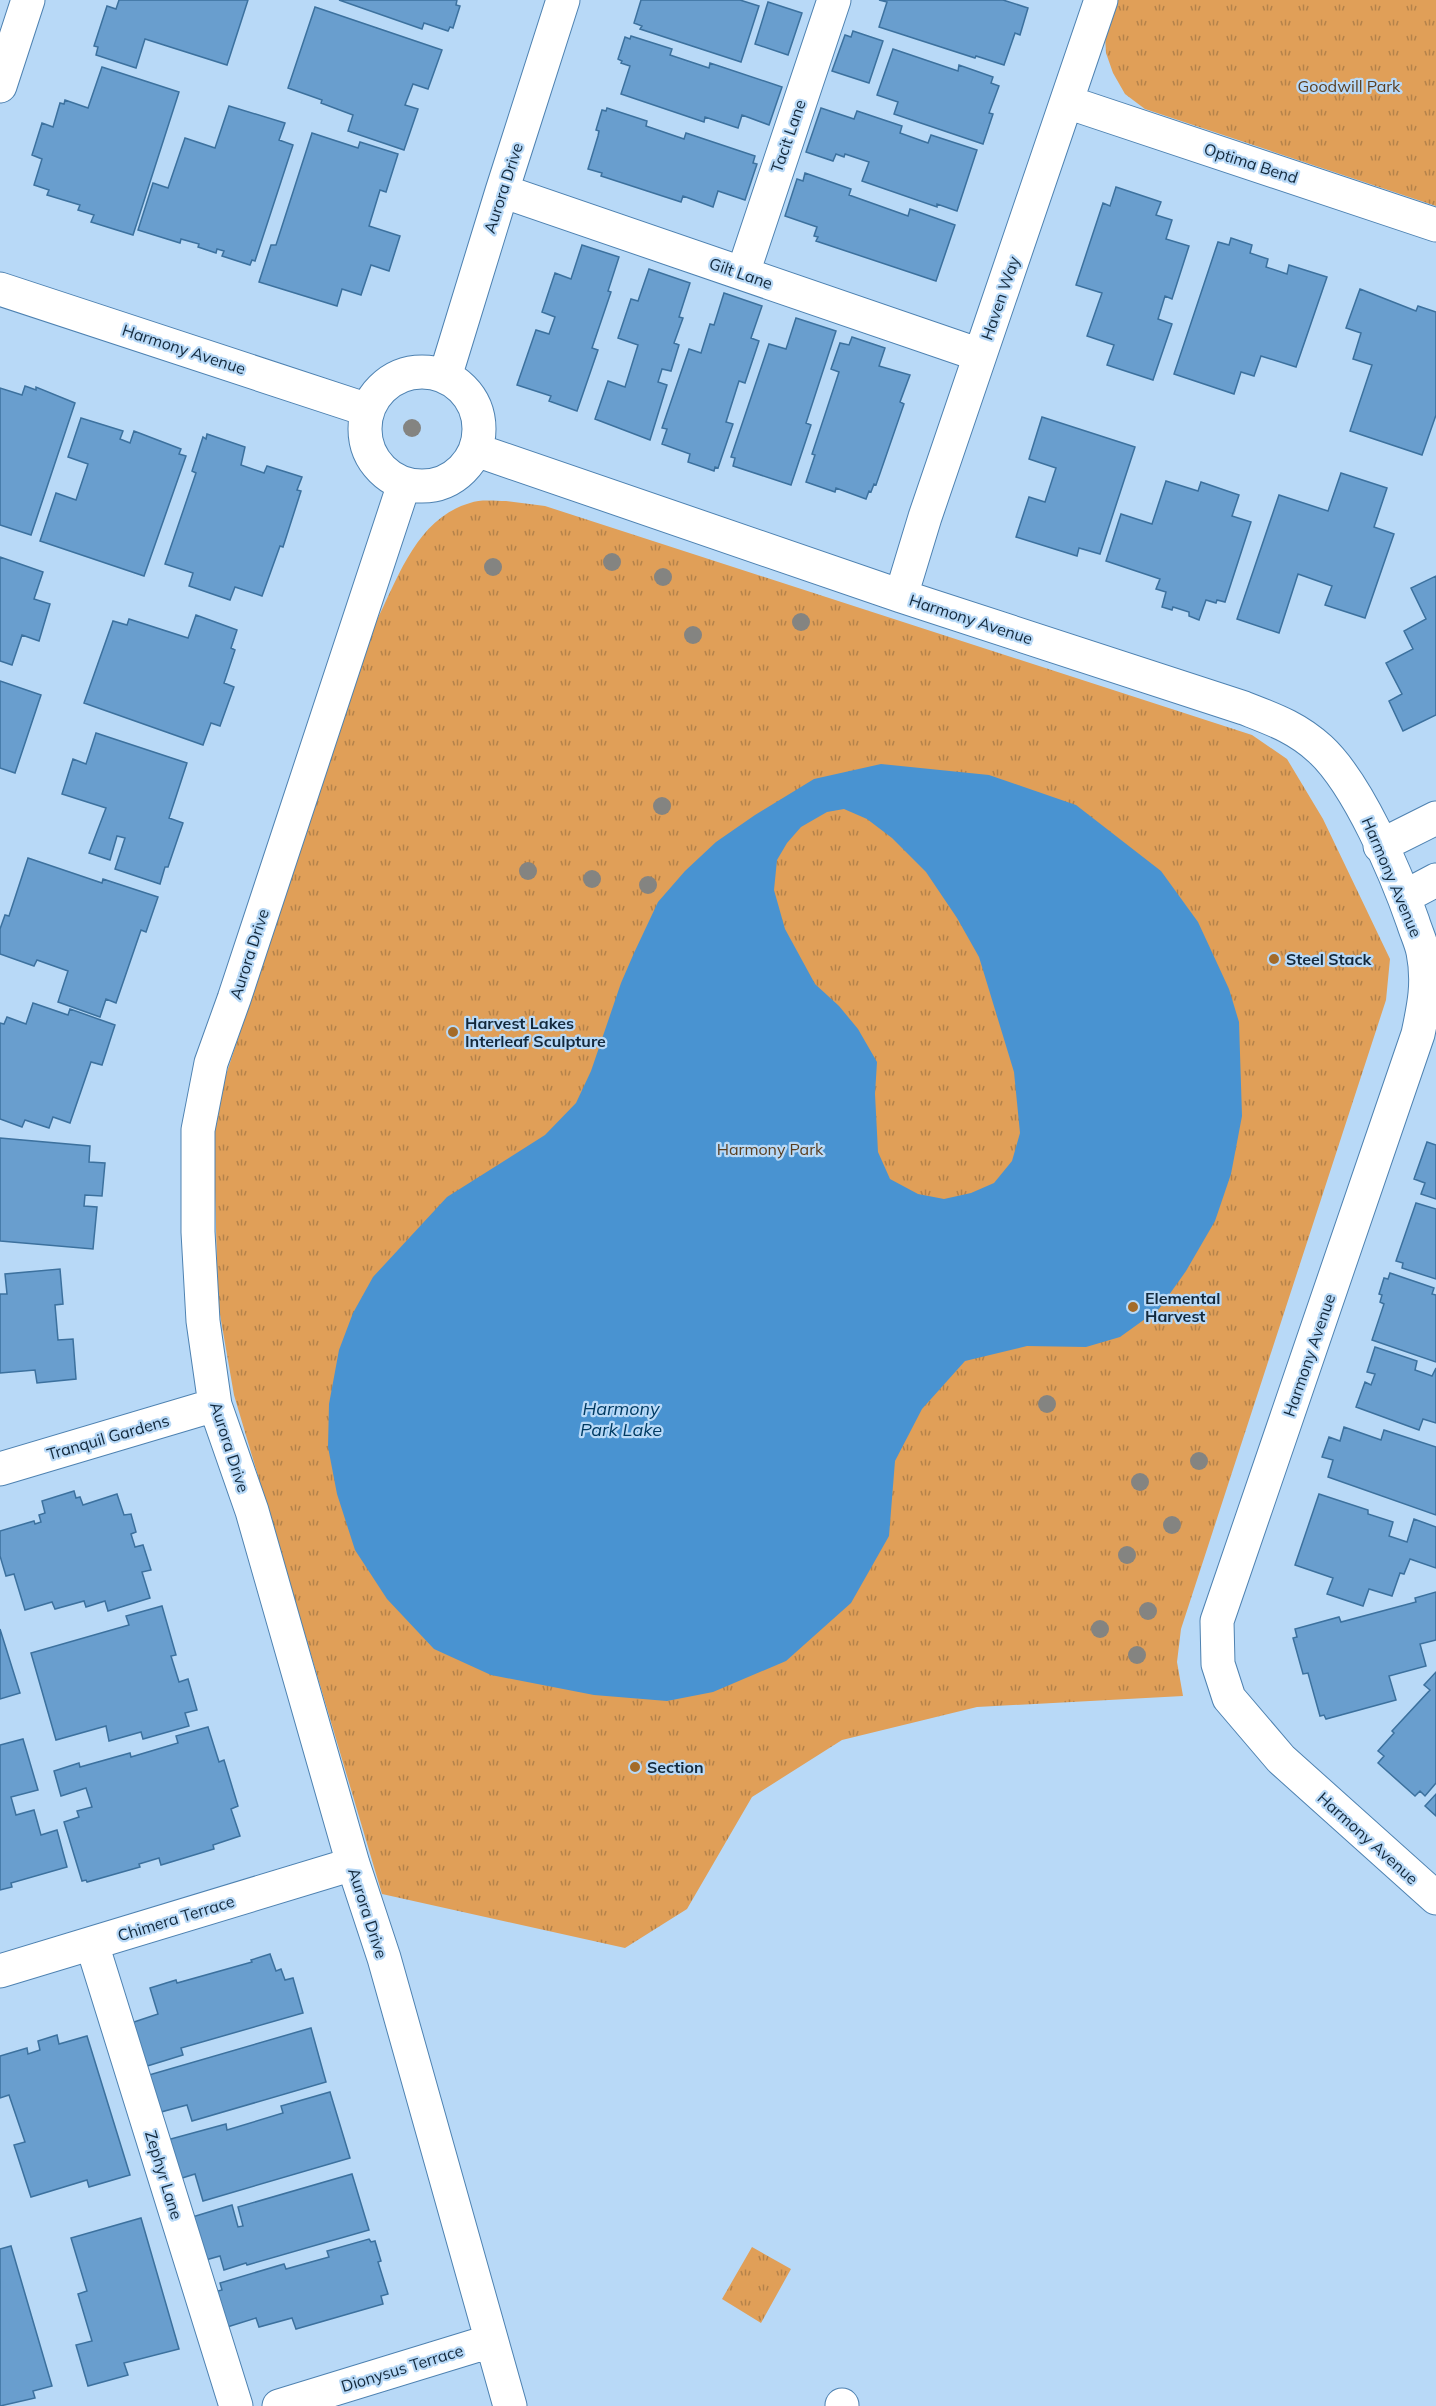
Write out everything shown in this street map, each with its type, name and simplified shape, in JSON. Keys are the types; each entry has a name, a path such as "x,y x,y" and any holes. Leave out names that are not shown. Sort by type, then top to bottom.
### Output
{"street":[{"path":"0,86 28,0"},
{"name":"Aurora Drive","path":"445,377 563,0"},
{"name":"Tacit Lane","path":"743,273 834,0"},
{"name":"Haven Way","path":"901,596 925,518 1101,0"},
{"name":"Optima Bend","path":"1067,102 1436,225"},
{"name":"Gilt Lane","path":"502,191 980,355"},
{"name":"Harmony Avenue","path":"0,289 368,410"},
{"path":"422,372 445,377 463,389 476,407 480,428 476,450 465,469 447,481 426,487 404,484 384,473 370,455 365,432 368,410 380,390 400,376 422,372"},
{"name":"Harmony Avenue","path":"476,450 901,596 1244,708 1290,726 1321,750 1342,775 1363,809 1404,897 1423,952 1427,994 1420,1024 1217,1621 1218,1664 1229,1698 1281,1759 1436,1898"},
{"name":"Aurora Drive","path":"404,484 211,1063 198,1130 198,1232 203,1321 215,1405 252,1511 352,1864 384,1958 510,2406"},
{"path":"1380,846 1436,818"},
{"path":"1404,897 1436,880"},
{"name":"Tranquil Gardens","path":"0,1469 215,1405"},
{"name":"Chimera Terrace","path":"0,1971 352,1864"},
{"name":"Zephyr Lane","path":"92,1944 236,2406"},
{"name":"Dionysus Terrace","path":"279,2406 491,2341"}],"green space":[{"name":"Goodwill Park","path":"1116,0 1436,0 1436,206 1145,109 1125,94 1113,73 1106,53 1105,35"},
{"name":"Harmony Park","path":"506,501 545,506 1252,735 1287,759 1323,819 1390,959 1386,1000 1181,1629 1177,1662 1183,1696 977,1707 842,1740 752,1797 687,1909 625,1948 382,1894 234,1395 218,1303 213,1114 376,622 411,552 436,522 452,511 474,502"},
{"path":"752,2247 791,2269 761,2323 722,2299"}],"water":[{"name":"Harmony Park Lake","path":"881,764 989,775 1076,805 1161,871 1198,922 1229,989 1239,1022 1242,1116 1231,1174 1215,1221 1186,1271 1159,1309 1120,1337 1086,1347 1027,1346 965,1361 922,1409 895,1461 889,1536 851,1603 786,1661 713,1692 667,1701 594,1695 491,1675 434,1649 387,1599 355,1550 337,1494 328,1447 329,1404 339,1350 353,1313 373,1277 447,1197 545,1135 576,1103 591,1071 621,983 658,902 685,871 716,842 814,779","holes":["844,809 867,819 892,838 926,872 957,918 979,957 1014,1072 1020,1133 1012,1161 994,1183 971,1193 944,1199 918,1194 890,1179 878,1152 875,1094 877,1062 858,1029 839,1006 815,984 785,929 774,890 777,860 787,843 801,827 827,812"]}],"building":[{"path":"119,0 248,0 227,65 145,39 136,68 96,55 98,47 94,46 107,6 116,9"},
{"path":"339,0 457,0 456,5 460,6 453,28 450,27 448,31 424,23 422,29"},
{"path":"641,0 740,0 759,6 741,62 640,29 642,26 634,23"},
{"path":"879,0 1003,0 1028,8 1020,35 1015,33 1004,65 879,27 887,2"},
{"path":"768,2 802,13 788,55 755,44"},
{"path":"315,7 442,50 428,89 413,84 405,105 418,109 404,150 348,131 353,115 321,103 322,100 288,88"},
{"path":"853,31 883,41 869,83 832,71 845,35 851,37"},
{"path":"631,36 672,49 670,55 709,68 710,63 782,87 769,125 742,115 738,128 705,117 704,122 621,94 630,66 621,63 622,61 618,59 625,37 630,39"},
{"path":"893,49 958,71 959,65 993,77 991,83 999,86 989,113 993,114 983,144 894,114 898,102 877,95"},
{"path":"102,67 179,92 133,235 91,222 94,215 78,210 80,205 47,195 49,190 34,185 42,159 32,155 42,123 53,127 60,103 64,104 65,100 88,108"},
{"path":"229,106 285,123 279,140 293,145 255,261 252,260 250,265 222,256 224,251 217,249 216,253 198,247 199,244 181,239 180,243 138,230 153,183 168,188 185,138 215,148"},
{"path":"607,108 647,121 646,126 684,139 686,133 755,156 753,163 757,164 745,200 718,191 713,207 683,196 681,202 601,176 602,173 588,169 598,136 599,131 596,130 602,110 606,111"},
{"path":"821,108 854,119 857,111 902,126 900,133 928,143 931,135 977,150 957,211 937,204 937,207 862,181 869,162 845,154 844,157 836,154 833,161 806,152"},
{"path":"312,133 358,148 360,142 398,154 386,192 380,190 369,226 400,236 389,271 371,265 361,295 342,289 337,306 259,282 271,245 276,245"},
{"path":"805,173 851,189 849,195 908,216 910,209 955,225 936,281 816,241 818,237 814,236 817,227 785,216 797,179 803,181"},
{"path":"1116,187 1161,202 1156,215 1172,220 1166,239 1189,246 1172,299 1165,296 1158,319 1172,324 1153,380 1107,365 1114,345 1087,336 1102,293 1076,285 1103,203 1110,206"},
{"path":"1231,238 1252,245 1250,253 1268,259 1266,267 1287,274 1289,265 1327,277 1296,367 1261,356 1254,376 1241,372 1234,394 1174,374 1218,242 1229,245"},
{"path":"582,245 619,257 608,291 611,292 592,348 598,350 577,411 549,401 551,396 517,385 536,330 549,334 555,317 542,312 555,273 571,279"},
{"path":"649,269 690,283 679,317 683,318 674,343 679,345 671,371 662,369 658,382 667,385 650,440 595,419 608,381 625,387 638,345 618,338 631,299 638,301"},
{"path":"1360,289 1416,311 1418,306 1436,312 1436,415 1422,455 1350,431 1372,365 1353,359 1361,333 1346,328"},
{"path":"724,293 762,306 751,338 759,341 745,383 739,381 726,422 733,424 718,468 715,467 714,471 688,462 690,454 662,444 667,429 662,428 689,349 701,353 710,324 714,325"},
{"path":"796,318 836,331 806,423 811,425 791,485 733,466 735,458 731,457 769,344 786,349"},
{"path":"852,337 885,348 879,366 910,375 900,402 904,404 876,485 874,484 871,492 869,491 866,499 836,488 835,492 806,482 815,455 812,454 839,372 831,369 840,343 849,345"},
{"path":"25,386 36,390 36,387 75,403 31,535 0,525 0,388 22,395"},
{"path":"1042,417 1135,447 1100,554 1079,548 1077,556 1016,537 1029,497 1045,502 1056,468 1029,459"},
{"path":"81,418 123,431 120,439 130,443 134,431 181,449 179,454 186,456 144,576 40,541 56,493 76,500 88,464 68,457"},
{"path":"207,434 245,447 241,465 264,473 267,466 302,477 297,490 301,491 283,547 280,546 262,596 235,587 230,600 189,586 193,573 165,564 196,473 192,471 203,437 206,439"},
{"path":"1341,473 1387,488 1374,527 1394,534 1365,618 1325,605 1332,586 1298,574 1279,633 1237,619 1279,495 1328,511"},
{"path":"1166,481 1198,491 1201,482 1239,495 1232,516 1251,522 1225,602 1217,600 1216,603 1206,600 1199,620 1189,616 1189,612 1173,607 1172,610 1162,607 1166,592 1156,589 1160,579 1106,561 1121,514 1152,524"},
{"path":"0,557 43,572 34,599 50,604 39,641 22,635 12,665 0,661"},
{"path":"1436,576 1436,715 1403,731 1389,701 1402,694 1386,663 1413,649 1404,631 1426,619 1411,588"},
{"path":"196,615 237,630 231,648 235,650 224,683 234,687 220,726 211,723 203,745 84,703 113,621 127,625 129,619 188,638"},
{"path":"0,681 41,695 15,773 0,768"},
{"path":"96,733 187,763 169,818 183,823 160,884 115,869 125,838 117,836 110,860 89,853 106,808 62,794 73,759 86,764"},
{"path":"28,858 102,883 103,879 158,897 146,932 141,930 116,1003 106,999 100,1017 58,1002 68,971 37,960 34,966 0,954 0,929 5,915 9,916"},
{"path":"33,1003 68,1015 70,1009 115,1025 102,1065 91,1062 70,1123 53,1117 49,1128 25,1120 22,1127 0,1119 0,1023 4,1024 7,1017 26,1024"},
{"path":"0,1138 90,1146 89,1162 105,1163 102,1196 85,1195 84,1206 97,1207 93,1249 0,1241"},
{"path":"1427,1142 1436,1145 1436,1199 1421,1194 1425,1183 1414,1179"},
{"path":"1416,1203 1436,1209 1436,1279 1402,1268 1403,1263 1396,1261"},
{"path":"60,1269 63,1304 55,1305 58,1340 73,1339 76,1379 37,1383 35,1370 0,1373 0,1294 7,1294 5,1274"},
{"path":"1390,1273 1434,1288 1432,1294 1436,1295 1436,1362 1372,1340 1384,1304 1380,1302 1382,1295 1379,1294 1384,1278 1388,1279"},
{"path":"1375,1347 1417,1361 1415,1370 1432,1376 1436,1368 1436,1423 1423,1419 1419,1430 1356,1407 1365,1382 1371,1385 1375,1374 1367,1372"},
{"path":"1344,1427 1381,1440 1384,1430 1436,1447 1436,1515 1328,1477 1333,1460 1322,1457 1329,1437 1340,1441"},
{"path":"74,1491 76,1498 80,1497 83,1505 117,1494 124,1515 131,1514 136,1532 131,1534 135,1547 143,1545 151,1570 142,1572 150,1598 108,1611 105,1601 86,1607 84,1601 55,1609 52,1602 25,1610 14,1574 6,1576 0,1556 0,1531 34,1521 35,1524 41,1522 39,1515 45,1513 42,1501"},
{"path":"1319,1494 1368,1510 1368,1514 1393,1522 1389,1536 1407,1542 1414,1519 1436,1527 1436,1568 1410,1559 1404,1574 1400,1573 1392,1596 1369,1589 1363,1606 1327,1594 1333,1578 1295,1565"},
{"path":"1436,1592 1436,1640 1420,1644 1426,1666 1389,1676 1396,1700 1326,1719 1324,1715 1320,1716 1308,1673 1303,1674 1293,1638 1297,1637 1295,1629 1339,1617 1341,1622 1416,1602 1415,1598"},
{"path":"162,1606 176,1655 171,1656 179,1682 188,1679 197,1710 185,1713 189,1726 143,1739 141,1732 109,1741 106,1726 56,1740 31,1653 129,1625 126,1616"},
{"path":"0,1629 20,1693 0,1699"},
{"path":"1436,1672 1436,1783 1425,1796 1420,1791 1415,1796 1378,1763 1384,1756 1378,1751 1394,1733 1392,1731 1430,1690 1424,1685"},
{"path":"208,1727 219,1762 224,1760 238,1806 231,1809 240,1836 213,1845 214,1849 161,1865 159,1858 139,1864 140,1867 87,1882 82,1881 64,1822 79,1817 77,1811 92,1807 86,1788 61,1796 54,1771 79,1763 80,1767 130,1753 131,1757 178,1743 176,1736"},
{"path":"23,1739 38,1790 11,1797 16,1815 34,1810 41,1835 57,1830 67,1867 11,1883 12,1887 0,1890 0,1745"},
{"path":"1436,1794 1436,1816 1425,1806"},
{"path":"270,1954 276,1971 281,1969 285,1980 293,1978 303,2013 181,2048 183,2055 144,2067 131,2023 158,2014 150,1988 176,1980 177,1983 252,1962 251,1960"},
{"path":"311,2028 326,2082 192,2121 187,2105 161,2112 149,2075"},
{"path":"57,2035 59,2044 87,2036 130,2175 89,2187 87,2180 31,2197 14,2145 25,2142 9,2095 0,2098 0,2056 27,2048 28,2054 40,2050 38,2041"},
{"path":"330,2092 350,2158 203,2201 195,2174 179,2179 167,2140 226,2124 227,2130 283,2113 281,2106"},
{"path":"352,2174 369,2230 224,2270 220,2256 202,2261 189,2218 232,2205 238,2227 243,2226 238,2207"},
{"path":"141,2218 179,2349 124,2363 128,2375 88,2386 76,2345 92,2341 78,2294 87,2291 71,2238"},
{"path":"369,2239 371,2242 375,2241 381,2261 378,2262 388,2294 381,2296 383,2304 296,2329 292,2318 259,2327 256,2318 224,2328 214,2292 222,2290 220,2283 284,2264 286,2269 329,2257 327,2251"},
{"path":"11,2246 52,2386 33,2391 35,2398 0,2406 0,2249"}],"place":[{"name":"Steel Stack","path":"1274,959"},
{"name":"Harvest Lakes Interleaf Sculpture","path":"453,1032"},
{"name":"Elemental Harvest","path":"1133,1307"},
{"name":"Section","path":"635,1767"}]}
